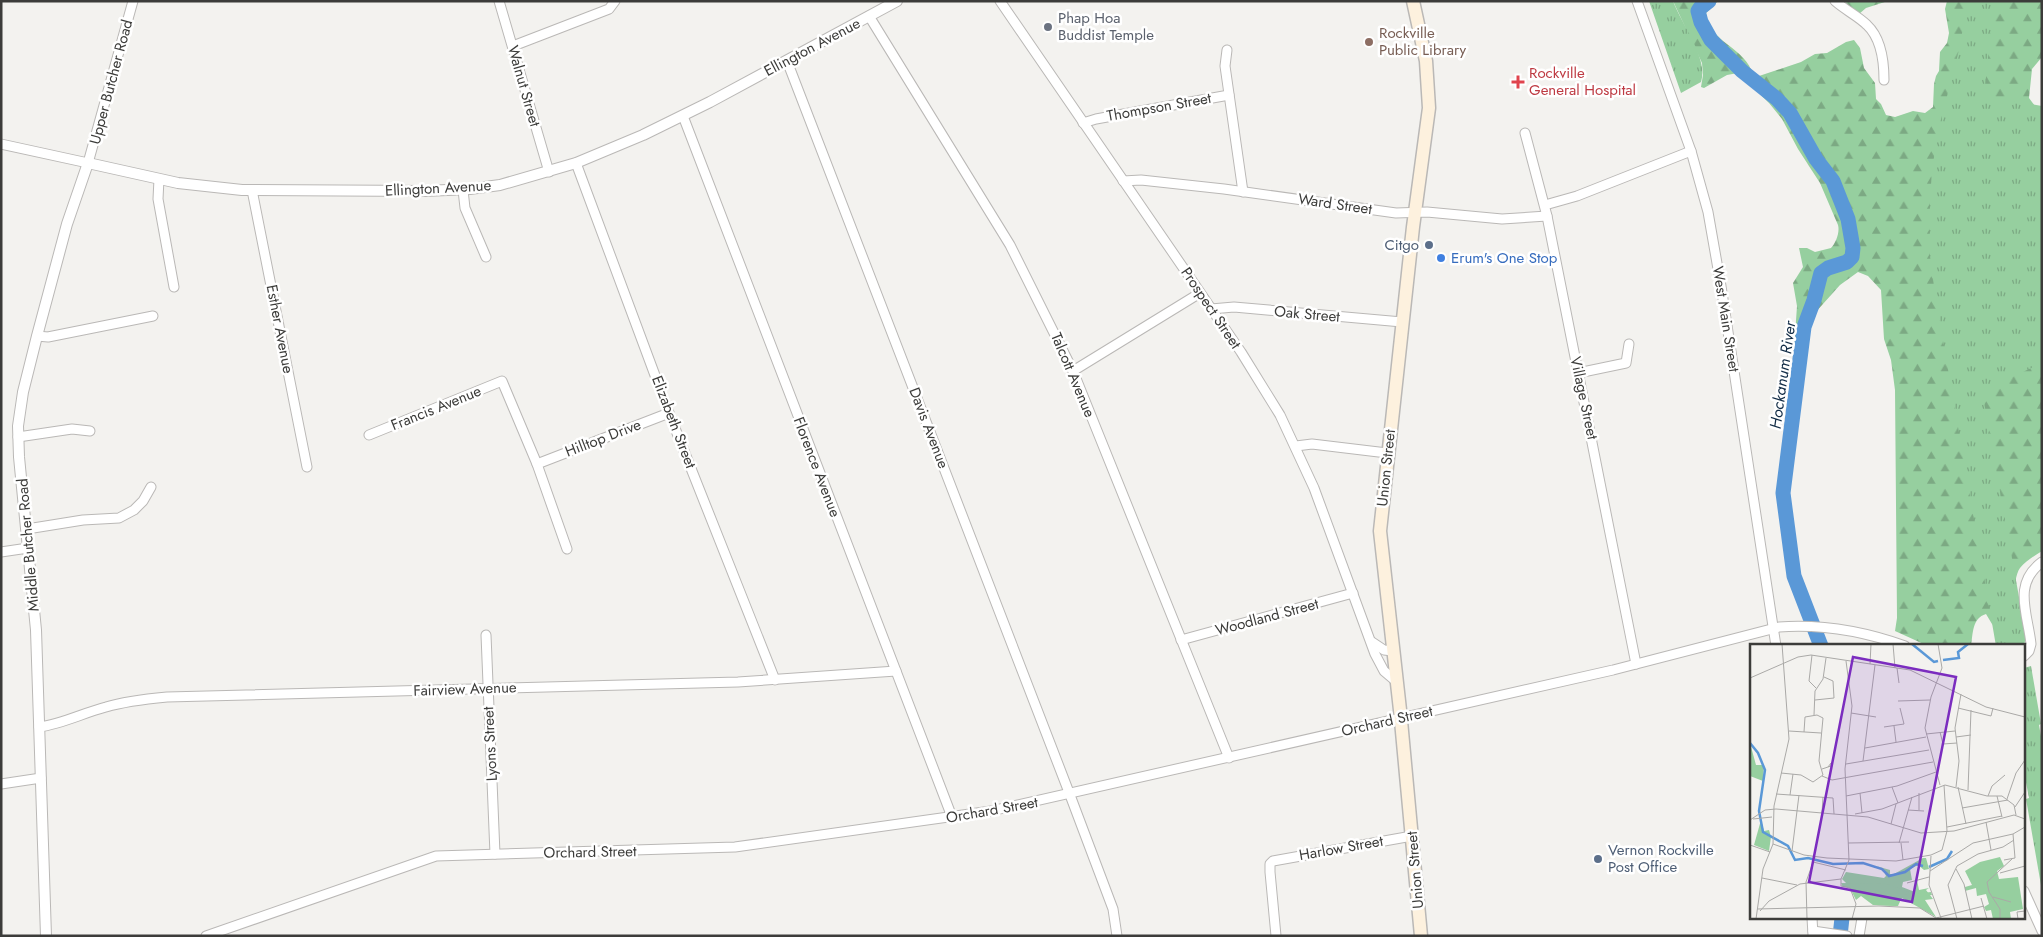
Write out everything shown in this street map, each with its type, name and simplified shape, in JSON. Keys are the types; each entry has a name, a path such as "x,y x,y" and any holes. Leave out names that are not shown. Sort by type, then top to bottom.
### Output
{"main road":[{"name":"Union Street","path":"1413,1 1426,60 1429,96 1428,120 1402,322 1380,531 1397,682 1421,936"}],"street":[{"name":"Upper Butcher Road","path":"88,163 133,1"},
{"name":"Walnut Street","path":"499,1 549,172"},
{"path":"513,46 609,9 615,1"},
{"name":"Ellington Avenue","path":"1,144 158,179 209,187 252,190 463,190 500,186 576,163 628,142 683,116 897,1"},
{"name":"Prospect Street","path":"1000,1 1212,309 1264,389 1296,446 1320,504 1375,654 1382,668 1397,682"},
{"name":"West Main Street","path":"1637,1 1691,151 1708,212 1776,644"},
{"path":"1835,1 1864,22 1873,32 1882,58 1884,80"},
{"name":"Talcott Avenue","path":"869,16 1010,245 1073,371 1229,758"},
{"path":"1227,50 1224,63 1229,95"},
{"name":"Davis Avenue","path":"787,61 1113,909 1117,936"},
{"name":"Thompson Street","path":"1083,124 1096,119 1229,95 1243,192"},
{"name":"Florence Avenue","path":"683,116 952,817"},
{"name":"Village Street","path":"1525,133 1545,205 1636,664"},
{"path":"1545,205 1583,193 1691,151"},
{"name":"Middle Butcher Road","path":"46,936 36,630 18,437 21,400 37,336 67,224 88,163"},
{"name":"Elizabeth Street","path":"576,163 669,413 775,680"},
{"path":"158,179 158,199 174,287"},
{"name":"Ward Street","path":"1123,181 1141,180 1396,213 1415,212 1502,219 1547,216"},
{"name":"Esther Avenue","path":"252,190 307,467"},
{"path":"463,190 467,213 486,257"},
{"path":"1073,371 1200,293"},
{"name":"Oak Street","path":"1212,309 1234,308 1402,322"},
{"path":"37,336 48,337 153,316"},
{"path":"1578,372 1626,363 1630,344"},
{"name":"Francis Avenue","path":"369,435 502,380 537,464"},
{"name":"Hilltop Drive","path":"537,464 669,413"},
{"path":"18,437 72,429 90,430"},
{"path":"1296,446 1312,444 1387,453"},
{"path":"537,464 567,549"},
{"path":"27,529 83,520 119,518 134,510 143,501 151,487"},
{"path":"1,552 28,548"},
{"path":"2026,654 2029,651 2030,644 2024,587 2028,575 2042,562"},
{"name":"Woodland Street","path":"1181,640 1353,593"},
{"name":"Orchard Street","path":"206,936 429,858 449,854 735,847 952,817 1016,807 1070,795 1636,664 1774,628 1801,626 1842,631 1893,644"},
{"name":"Lyons Street","path":"486,635 495,854"},
{"path":"1372,642 1384,650 1393,651"},
{"name":"Fairview Avenue","path":"39,727 51,726 106,707 146,699 775,680 896,671"},
{"path":"1,784 41,778"},
{"name":"Harlow Street","path":"1276,936 1270,872 1271,862 1412,836"},
{"path":"2026,895 2042,931"},
{"path":"1812,920 1813,934 1847,936"},
{"path":"1859,936 1862,920"}],"green space":[{"path":"1649,1 1673,1 1698,52 1702,73 1701,82 1681,93"},
{"path":"1673,1 1718,1 1706,13 1709,23 1720,38 1743,58 1756,77 1801,62 1815,54 1827,53 1846,42 1854,40 1860,48 1864,68 1875,83 1876,99 1881,104 1886,115 1895,117 1913,111 1925,113 1933,107 1934,84 1939,71 1940,52 1947,43 1949,33 1945,9 1947,1 2042,1 2042,57 2032,69 2029,98 2035,106 2042,108 2042,551 2025,563 2017,575 2014,594 2017,644 1992,624 1986,614 1981,616 1976,623 1971,644 1924,644 1895,631 1897,618 1895,390 1891,360 1884,339 1881,290 1868,276 1858,272 1840,285 1814,314 1804,317 1799,331 1797,371 1795,378 1792,379 1797,306 1793,283 1803,267 1799,248 1807,248 1815,252 1831,248 1837,237 1838,225 1820,183 1798,149 1782,119 1769,103 1738,73 1727,75 1704,88 1701,87 1702,63"},
{"path":"1845,1 1888,1 1866,8 1859,14 1852,10"},
{"path":"1968,1 1994,1 1984,96 2042,106 2042,363 1982,391 2026,636 2024,644 1996,644 1930,256 1929,218 1932,169 1939,127 1959,50"},
{"path":"2031,666 2041,724 2039,725 2042,742 2042,891 2026,799 2029,798 2026,782 2026,667"}],"waterway":[{"name":"Hockanum River","path":"1709,1 1698,11 1701,22 1711,40 1742,71 1777,99 1790,113 1816,159 1833,181 1848,219 1853,248 1852,257 1847,262 1828,268 1821,273 1804,327 1783,493 1794,576 1820,644"},
{"name":"Hockanum River","path":"1840,936 1842,920"}],"place":[{"name":"Phap Hoa Buddist Temple","path":"1048,27"},
{"name":"Rockville Public Library","path":"1369,42"},
{"name":"Rockville General Hospital","path":"1518,82"},
{"name":"Citgo","path":"1429,245"},
{"name":"Erum's One Stop","path":"1441,258"},
{"name":"Vernon Rockville Post Office","path":"1598,859"}]}
